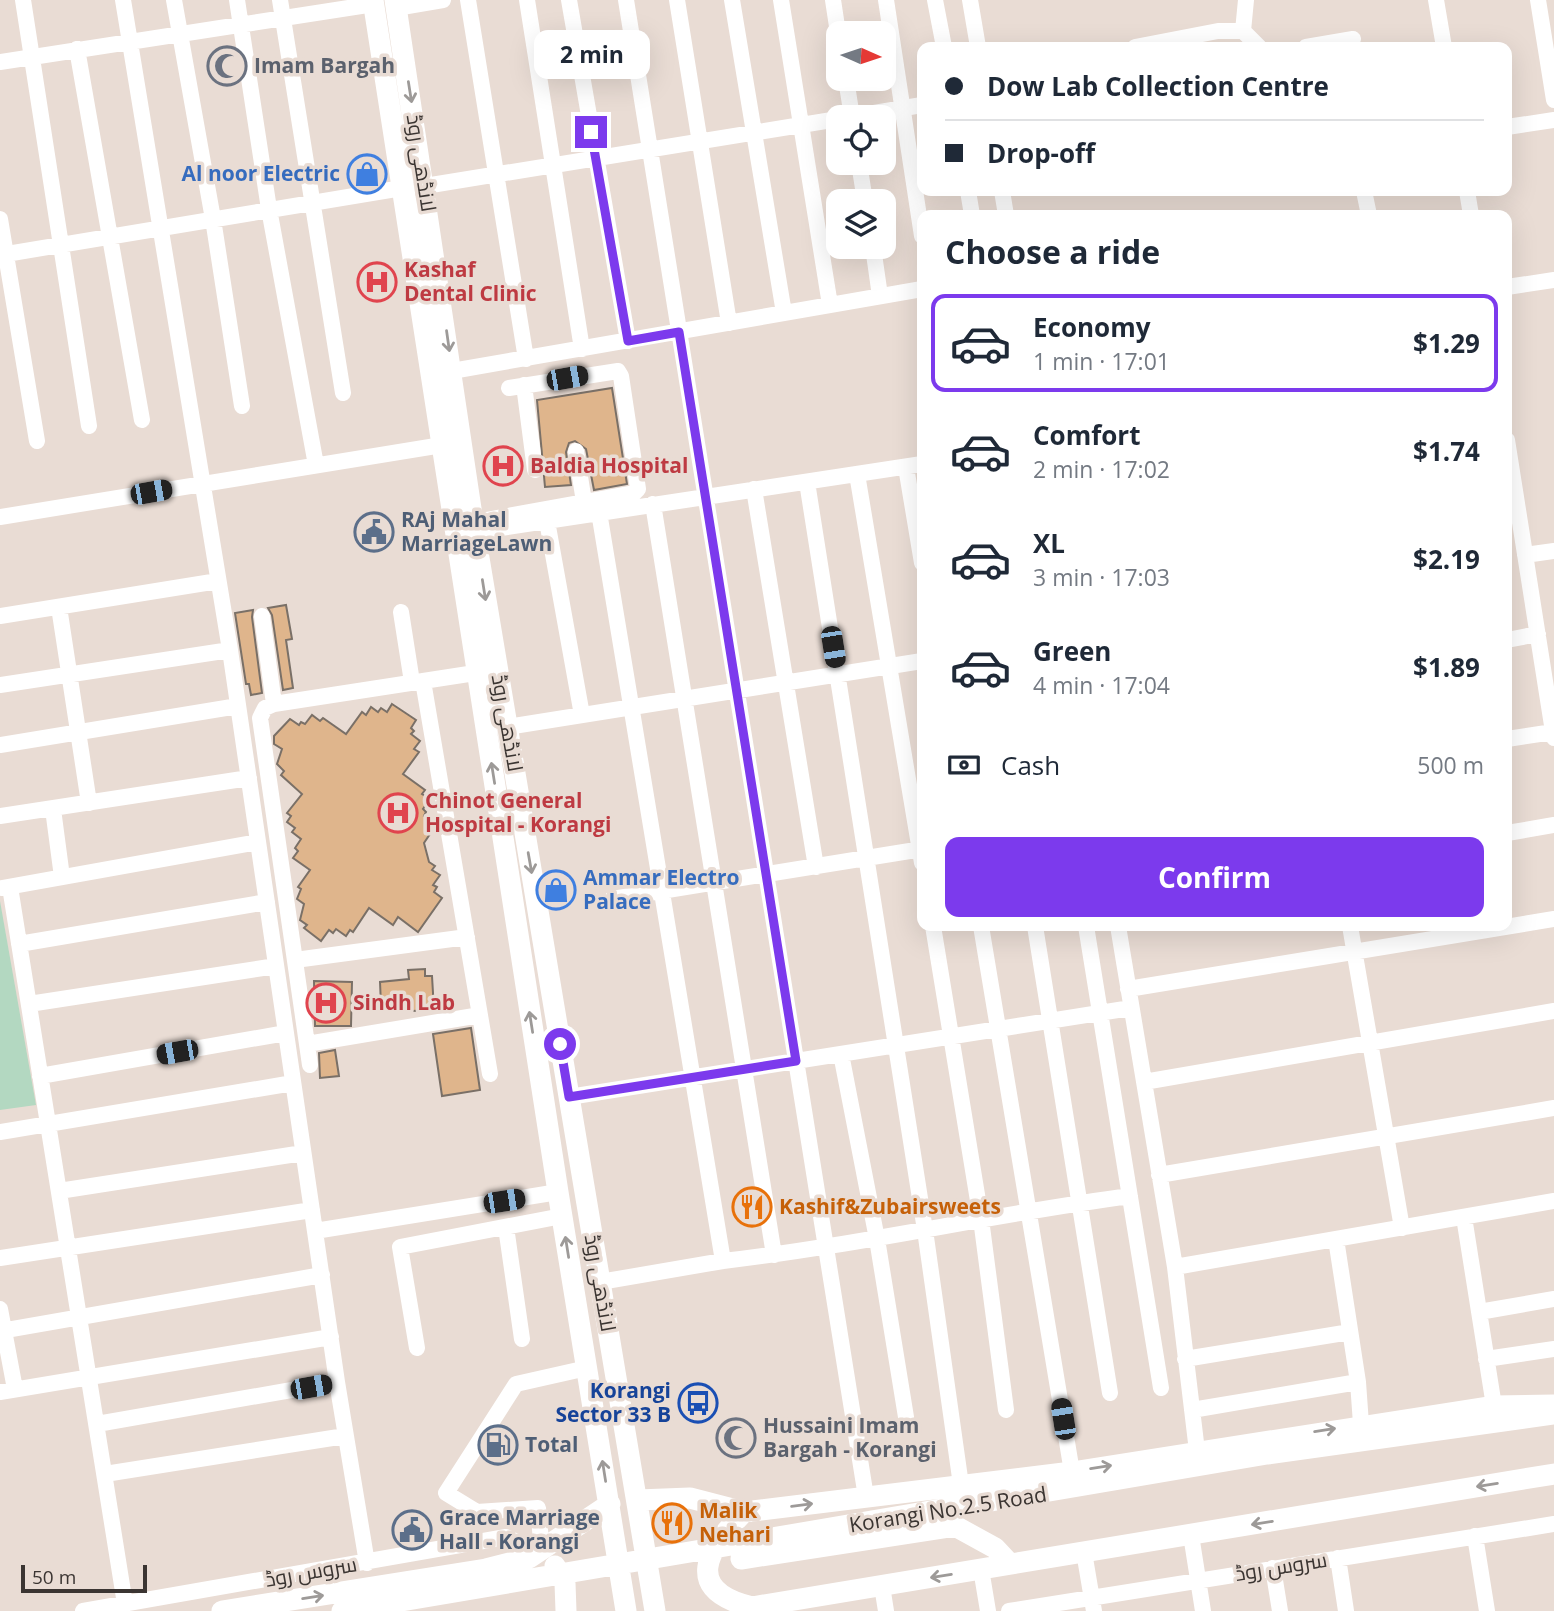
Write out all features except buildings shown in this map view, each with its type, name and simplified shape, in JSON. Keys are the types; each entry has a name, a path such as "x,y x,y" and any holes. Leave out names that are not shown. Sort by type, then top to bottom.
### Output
{"main road":[{"name":"لانڈھی روڈ","path":"385,3 425,186 474,527 488,671 558,1192 626,1611"},
{"name":"لانڈھی روڈ","path":"385,3 402,188 442,445 488,671 507,727 655,1611"},
{"path":"638,1500 690,1498 744,1512 1072,1472 1361,1424 1500,1414 1522,1403 1554,1405"},
{"name":"Korangi No.2.5 Road","path":"342,1611 1500,1414 1554,1414"},
{"path":"744,1512 716,1542 708,1564 711,1583 718,1595 747,1609 775,1607 881,1586 1554,1474"},
{"path":"222,1611 486,1569 536,1554 610,1504"},
{"path":"708,1564 955,1526 995,1548 1010,1564"},
{"path":"536,1554 565,1583 566,1611"}],"street":[{"path":"23,0 89,426"},
{"path":"123,0 230,650 345,1436 368,1563"},
{"path":"174,0 213,219 242,406"},
{"path":"237,0 269,209 316,465"},
{"path":"280,0 343,393"},
{"path":"0,62 282,17 385,3 443,0"},
{"path":"468,0 526,359"},
{"path":"527,0 582,349"},
{"path":"569,0 628,341"},
{"path":"626,0 739,690 866,1497"},
{"path":"677,0 729,323"},
{"path":"732,0 783,313"},
{"path":"781,0 830,305"},
{"path":"833,0 836,21"},
{"path":"886,0 918,210"},
{"path":"935,0 943,42"},
{"path":"970,0 977,42"},
{"path":"1242,31 1246,0"},
{"path":"1436,0 1443,42"},
{"path":"1538,0 1551,60 1554,100"},
{"path":"1161,42 1218,31 1242,31 1254,42"},
{"path":"1335,42 1353,39"},
{"path":"77,49 142,420"},
{"path":"896,109 917,106"},
{"path":"1512,126 1554,120"},
{"path":"425,186 826,121"},
{"path":"3,254 402,188"},
{"path":"0,219 3,254 37,441"},
{"path":"875,259 880,296"},
{"path":"1512,286 1554,280"},
{"path":"452,371 917,290"},
{"path":"474,527 634,493 638,489 621,376 611,370 516,386 535,470"},
{"path":"0,517 442,445"},
{"path":"576,451 584,502"},
{"path":"510,521 547,521 914,466 917,503"},
{"path":"857,474 917,826"},
{"path":"807,482 925,1230 961,1485"},
{"path":"754,489 816,867"},
{"path":"1512,490 1518,548 1538,634 1553,730 1512,738"},
{"path":"653,504 774,1255"},
{"path":"600,512 723,1261"},
{"path":"547,521 582,715"},
{"path":"1518,548 1554,551"},
{"path":"0,617 218,581"},
{"path":"59,607 89,803"},
{"path":"401,612 418,682 467,937 490,1074"},
{"path":"262,616 274,704"},
{"path":"1512,639 1538,634"},
{"path":"0,685 230,650"},
{"path":"507,727 917,661"},
{"path":"310,1065 260,718 265,708 274,704 488,671"},
{"path":"0,745 238,706"},
{"path":"0,816 249,778"},
{"path":"52,808 62,877"},
{"path":"1512,831 1554,825"},
{"path":"125,1604 19,944 5,888 258,842"},
{"path":"611,899 867,859 917,854"},
{"path":"19,944 267,902"},
{"path":"1512,926 1554,919"},
{"path":"934,931 981,1219 1006,1410"},
{"path":"982,931 1072,1472"},
{"path":"1036,931 1110,1393"},
{"path":"1087,931 1161,1388"},
{"path":"1119,931 1175,1267 1197,1451"},
{"path":"1351,931 1402,1228"},
{"path":"1128,989 1481,931"},
{"path":"295,960 467,937"},
{"path":"29,1004 276,966"},
{"path":"569,1097 1131,1008"},
{"path":"1144,1082 1554,1011"},
{"path":"307,1044 480,1015"},
{"path":"40,1076 286,1033"},
{"path":"841,1054 877,1239 906,1417"},
{"path":"0,1132 293,1083"},
{"path":"1159,1175 1554,1108"},
{"path":"59,1191 303,1153"},
{"path":"315,1231 558,1192"},
{"path":"600,1282 723,1261 826,1249 1027,1210 1130,1196"},
{"path":"1175,1267 1554,1201"},
{"path":"0,1258 312,1210"},
{"path":"417,1348 400,1247 562,1216"},
{"path":"1464,1217 1486,1359 1500,1414"},
{"path":"506,1227 522,1339"},
{"path":"1336,1239 1358,1382 1361,1424"},
{"path":"2,1331 321,1275"},
{"path":"1479,1312 1554,1299"},
{"path":"0,1309 8,1391 331,1337"},
{"path":"1185,1359 1350,1332"},
{"path":"1486,1359 1554,1349"},
{"path":"536,1554 538,1508 477,1512 446,1493 516,1384 587,1368"},
{"path":"97,1424 337,1382"},
{"path":"1192,1410 1358,1382"},
{"path":"105,1474 345,1436"},
{"path":"477,1512 479,1542"},
{"name":"سروس روڈ","path":"1009,1611 1093,1604 1198,1580 1554,1524"},
{"path":"1191,1535 1203,1611"},
{"path":"1475,1536 1487,1611"},
{"name":"سروس روڈ","path":"83,1611 506,1537 536,1554"},
{"path":"1084,1552 1093,1604"},
{"path":"1338,1558 1346,1611"},
{"path":"1273,1568 1280,1611"},
{"path":"981,1569 988,1611"},
{"path":"881,1586 886,1611"}],"green space":[{"path":"0,901 36,1105 0,1110"}],"place":[{"name":"Imam Bargah","path":"227,66"},
{"name":"Al noor Electric","path":"367,174"},
{"name":"Kashaf Dental Clinic","path":"377,282"},
{"name":"Baldia Hospital","path":"503,466"},
{"name":"RAj Mahal MarriageLawn","path":"374,532"},
{"name":"Chinot General Hospital - Korangi","path":"398,813"},
{"name":"Ammar Electro Palace","path":"556,890"},
{"name":"Sindh Lab","path":"326,1003"},
{"name":"Kashif&Zubairsweets","path":"752,1207"},
{"name":"Korangi Sector 33 B","path":"698,1403"},
{"name":"Hussaini Imam Bargah - Korangi","path":"736,1438"},
{"name":"Total","path":"498,1445"},
{"name":"Malik Nehari","path":"672,1523"},
{"name":"Grace Marriage Hall - Korangi","path":"412,1530"}],"route":[{"path":"560,1044 569,1097 796,1061 739,690 679,332 628,341 591,132"}]}
